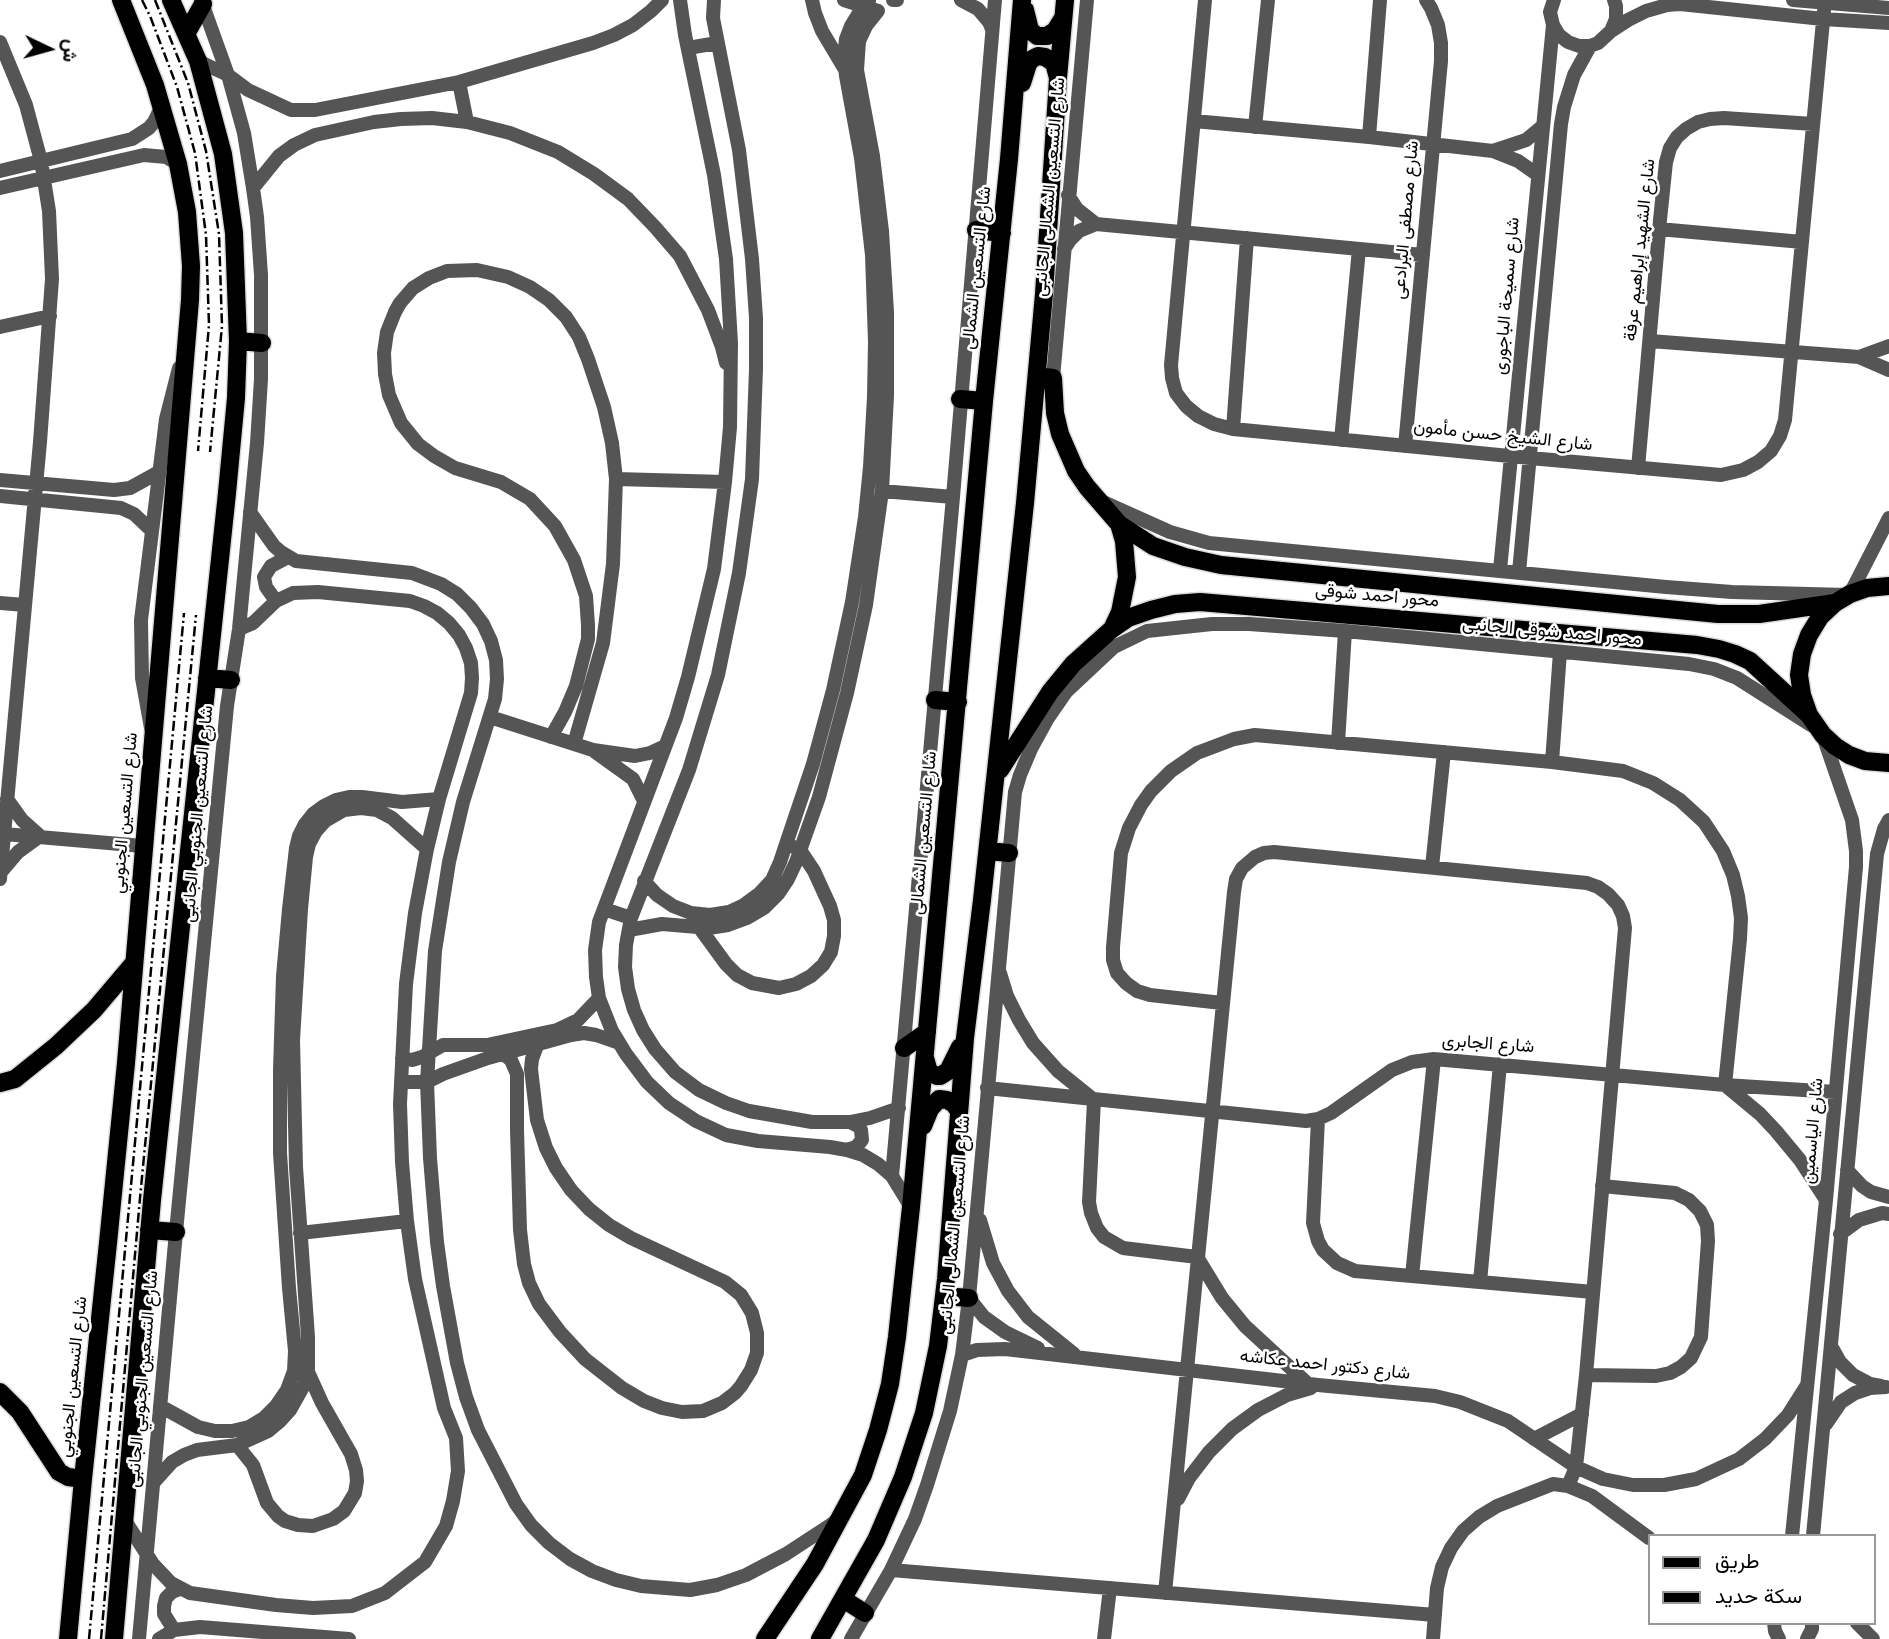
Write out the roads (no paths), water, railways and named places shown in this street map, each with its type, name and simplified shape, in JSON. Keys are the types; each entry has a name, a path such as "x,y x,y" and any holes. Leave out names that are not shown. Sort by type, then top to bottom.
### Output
{"main road":[{"name":"شارع التسعين الجنوبي","path":"68,1639 110,1229 191,266 187,212 178,164 162,106 121,0"},
{"path":"114,1639 149,1230 231,452 239,341 234,233 228,180 198,61 171,0"},
{"path":"1023,0 1026,22 1037,36 1047,36 1055,32 1064,9"},
{"name":"شارع التسعين الشمالى","path":"765,1639 815,1564 863,1475 890,1384 911,1207 1023,0"},
{"path":"186,33 202,2"},
{"path":"820,1639 876,1540 903,1477 924,1413 938,1346 965,1038 1045,377 1044,294 1064,9"},
{"path":"1012,123 1032,58 1038,56 1049,59 1054,63 1058,78"},
{"path":"976,230 1002,233"},
{"path":"239,341 262,343"},
{"name":"محور احمد شوقى","path":"1045,377 1060,433 1076,471 1119,524 1153,546 1185,557 1221,565 1718,614 1759,614 1844,597 1867,588 1889,586"},
{"path":"960,399 985,401"},
{"path":"1112,629 1120,612 1127,577 1125,541 1119,524"},
{"path":"1816,726 1800,685 1802,654 1820,617 1844,597"},
{"name":"محور احمد شوقى","path":"996,776 1050,692 1073,664 1112,629 1128,618 1151,610 1200,602 1697,645 1735,653 1749,662 1835,746 1865,761 1889,763"},
{"path":"207,678 231,680"},
{"path":"935,700 958,702"},
{"path":"988,851 1009,853"},
{"path":"5,1084 75,1029 133,964"},
{"path":"904,1048 927,1032"},
{"path":"924,1055 929,1072 937,1076 945,1075 965,1038"},
{"path":"917,1140 930,1109 939,1099 954,1104 959,1111"},
{"path":"149,1230 176,1232"},
{"path":"944,1296 969,1298"},
{"path":"0,1392 20,1412 59,1472 68,1477 83,1479"},
{"path":"843,1599 865,1613"}],"street":[{"path":"198,61 228,75 248,90 291,110 315,110 459,82 614,35 633,24 662,0"},
{"path":"680,0 715,175 729,301 731,385 725,482 713,569 688,677 599,922 595,950 600,998 619,1044 647,1082 669,1103 696,1121 726,1135 758,1141 830,1147 863,1155 892,1176 911,1207"},
{"path":"714,0 713,18 745,192 752,260 756,318 752,479 739,573 718,675 689,770 668,828 644,881 630,924 625,967 628,989 634,1010 655,1049 675,1072 699,1090 726,1103 749,1111 812,1122 850,1122 899,1108"},
{"path":"812,0 822,31 845,69"},
{"path":"844,0 878,11 862,33 857,58 867,157"},
{"path":"604,909 640,927 662,924 699,927 728,925 764,908 789,879 793,847 834,690 852,602 880,397 887,312 882,231 845,69 848,33 870,0"},
{"path":"961,0 978,9 992,29"},
{"path":"892,1176 995,0"},
{"name":"شارع التسعين الشمالى الجانبى","path":"1045,377 1063,250 1087,0"},
{"name":"شارع الشيخ حسن مأمون","path":"1205,0 1171,365 1176,393 1186,406 1214,424 1233,429 1721,475 1758,463 1771,451 1785,420 1825,1"},
{"path":"1255,127 1268,0"},
{"path":"1369,137 1380,0"},
{"name":"شارع مصطفى البرادعى","path":"1405,446 1441,43 1438,25 1426,0"},
{"path":"1611,31 1616,19 1614,0"},
{"path":"1793,0 1889,8"},
{"name":"شارع التسعين الجنوبي الجانبى","path":"139,1639 176,1232 259,422 262,343 260,246 253,188 244,132 228,75 202,2"},
{"name":"شارع سميحة الباجورى","path":"1500,570 1553,25 1552,2"},
{"path":"1553,25 1559,35 1568,42 1578,46 1590,46 1646,11 1680,4 1889,23"},
{"path":"688,48 717,43"},
{"name":"شارع سميحة الباجورى","path":"1519,572 1560,124 1571,83 1590,46"},
{"path":"0,879 50,316 51,245 41,161 26,105 2,50"},
{"path":"459,82 467,122"},
{"path":"0,171 132,139 149,128 162,106"},
{"path":"315,110 309,120 315,135"},
{"path":"253,188 279,156 294,145 315,135 374,122 432,118 467,122 510,133 558,152 628,199 680,256 708,310 722,347 731,385"},
{"name":"شارع الشهيد إبراهيم عرفة","path":"1638,468 1659,229 1670,148 1686,130 1698,122 1710,119 1813,124"},
{"path":"1194,121 1493,151 1518,161 1538,175"},
{"path":"1493,151 1526,140 1543,126"},
{"path":"0,188 144,155 166,157 178,164"},
{"path":"1068,195 1077,209 1096,224"},
{"path":"1063,250 1074,235 1096,224 1423,255"},
{"path":"1659,229 1802,242"},
{"path":"1233,429 1247,238"},
{"path":"1341,440 1359,249"},
{"path":"551,737 571,699 586,647 588,610 579,572 555,526 530,499 501,482 460,471 418,444 401,423 389,395 384,354 391,322 406,295 429,278 447,271 466,269 508,277 549,300 565,317 584,348 608,425 616,479 615,531 607,618 603,643 574,744"},
{"path":"0,327 50,316"},
{"path":"1650,341 1859,357 1889,370"},
{"path":"1859,357 1889,346"},
{"path":"152,734 144,696 140,639 159,472 170,402 186,350"},
{"path":"644,881 657,895 673,906 691,913 710,915 729,912 744,905 772,880 820,797 848,693 866,605 883,491 880,397"},
{"path":"0,480 123,489 137,485 159,472"},
{"path":"616,479 725,482"},
{"path":"883,491 953,497"},
{"path":"0,496 121,508 134,514 152,531"},
{"path":"1100,501 1170,532 1209,543 1708,590 1844,597 1889,518"},
{"path":"250,512 274,545 288,557 305,563 412,573 441,584 457,594 471,608 491,641 496,660 495,699 463,802 449,862 435,951 427,1082 430,1158 443,1286 457,1363 478,1430 516,1504 531,1525 549,1543 592,1571 641,1586 690,1590 717,1585 746,1575 840,1520"},
{"path":"718,541 730,548 743,545"},
{"path":"276,601 265,584 264,577 271,566 288,557"},
{"path":"713,569 727,566 739,573"},
{"path":"124,1519 147,1556 164,1576 180,1588 201,1596 313,1608 352,1606 385,1593 425,1562 446,1526 458,1471 456,1438 444,1408 415,1279 407,1221 401,1082 406,984 415,913 439,799 471,693 471,663 459,635 449,623 438,613 410,601 318,592 293,593 276,601 253,623 239,629"},
{"path":"0,603 25,605"},
{"name":"محور احمد شوقى الجانبى","path":"1015,792 1031,749 1048,718 1066,692 1114,648 1147,631 1212,624 1345,631 1689,664 1714,669 1737,678 1816,726"},
{"path":"1338,743 1345,631"},
{"path":"1552,762 1560,652"},
{"path":"490,717 593,750 635,756 665,746"},
{"name":"شارع الياسمين","path":"1792,1534 1856,867 1855,835 1848,804 1816,726"},
{"path":"1223,1003 1150,995 1137,991 1117,973 1113,960 1121,853 1129,828 1152,791 1171,771 1197,753 1234,738 1255,735 1623,771 1653,783 1680,800 1704,822 1723,851 1733,875 1741,918 1725,1085 1776,1131 1800,1160 1826,1200"},
{"path":"593,750 633,779 644,801"},
{"path":"1432,867 1444,752"},
{"name":"شارع التسعين الشمالى الجانبى","path":"851,1639 891,1570 915,1518 950,1410 962,1355 1015,792"},
{"path":"153,1483 162,1472 184,1455 197,1450 237,1445 268,1431 280,1422 298,1398 308,1372 305,1286 286,1070 284,976 289,909 299,836 313,814 336,800 362,797 427,802 439,799"},
{"path":"7,799 22,820 40,836"},
{"path":"399,823 405,822 410,816 410,809 402,802"},
{"path":"160,1406 198,1427 232,1431 249,1427 264,1418 276,1406 287,1390 294,1371 295,1351 280,1153 286,1070 293,1040 301,909 309,844 325,821 352,808 361,808 377,810 393,818 427,849"},
{"name":"شارع الياسمين","path":"1813,1534 1865,960 1877,854 1889,820"},
{"path":"4,834 143,846"},
{"path":"1,872 18,852 40,836"},
{"path":"699,927 726,964 737,975 752,983 779,988 796,984 811,976 823,965 831,952 834,920 821,885 793,847"},
{"path":"1165,1593 1236,879 1242,868 1255,857 1274,852 1587,883 1598,887 1614,900 1623,916 1625,928 1586,1375 1576,1467 1568,1486"},
{"path":"1848,959 1865,960"},
{"path":"998,969 1013,1008 1033,1043 1058,1071 1094,1100 1089,1202 1097,1228 1113,1244 1124,1248 1197,1257"},
{"path":"402,1058 416,1059 443,1045 487,1045 557,1030 578,1020 600,998"},
{"path":"401,1082 427,1082 443,1074 538,1043 584,1033 619,1044"},
{"path":"503,1054 511,1060 517,1074 520,1230 524,1264 538,1304 585,1359 622,1388 644,1401 682,1412 703,1411 722,1403 735,1393 751,1370 757,1353 757,1333 752,1313 741,1295 725,1282 609,1225 571,1190 546,1148 537,1120 531,1059 538,1043"},
{"path":"1412,1276 1434,1059"},
{"name":"شارع الجابرى","path":"987,1088 1293,1121 1318,1119 1331,1113 1392,1069 1412,1062 1434,1059 1835,1092"},
{"path":"1480,1282 1500,1064"},
{"path":"1318,1119 1313,1223 1323,1250 1337,1263 1355,1271 1593,1292"},
{"path":"847,1150 856,1147 862,1140 858,1126 850,1122"},
{"path":"1847,1170 1862,1186 1889,1197"},
{"path":"1586,1375 1656,1376 1670,1373 1691,1358 1701,1337 1708,1241 1707,1225 1700,1211 1689,1200 1675,1193 1602,1186"},
{"path":"977,1203 982,1232 993,1263 1008,1291 1028,1317 1078,1357"},
{"path":"1840,1234 1859,1220 1882,1213 1889,1214"},
{"path":"300,1233 407,1221"},
{"path":"1174,1506 1189,1478 1209,1452 1232,1429 1258,1410 1313,1385 1245,1326 1222,1298 1197,1257"},
{"path":"289,1288 305,1286"},
{"name":"شارع دكتور احمد عكاشه","path":"969,1298 984,1317 1005,1332 1052,1353"},
{"path":"1831,1346 1840,1362 1853,1375 1870,1384 1887,1387"},
{"name":"شارع دكتور احمد عكاشه","path":"962,1355 992,1348 1052,1353 1313,1385 1435,1396 1508,1421 1576,1467 1603,1479 1633,1485 1664,1485 1696,1479 1739,1459 1765,1439 1788,1415 1807,1385"},
{"path":"237,1445 256,1471 267,1503 285,1521 313,1526 333,1519 344,1511 355,1493 356,1470 351,1454 318,1396 308,1372"},
{"path":"1823,1429 1841,1402 1854,1393 1887,1387"},
{"path":"1534,1439 1582,1414"},
{"path":"456,1438 478,1430"},
{"path":"1433,1639 1437,1588 1442,1567 1451,1548 1479,1517 1497,1506 1553,1484 1568,1486 1592,1496 1647,1537"},
{"path":"891,1570 1435,1615"},
{"path":"174,1630 164,1614 164,1606 172,1591 180,1588"},
{"path":"1104,1639 1110,1588"},
{"path":"1859,1625 1873,1639"},
{"path":"159,1639 174,1630 200,1627 349,1639"}],"railway":[{"path":"142,0 177,87 195,153 206,235 209,325 198,451"},
{"path":"155,0 188,83 206,151 219,234 222,326 210,452"},
{"path":"89,1639 184,613"},
{"path":"101,1639 196,615"}]}
